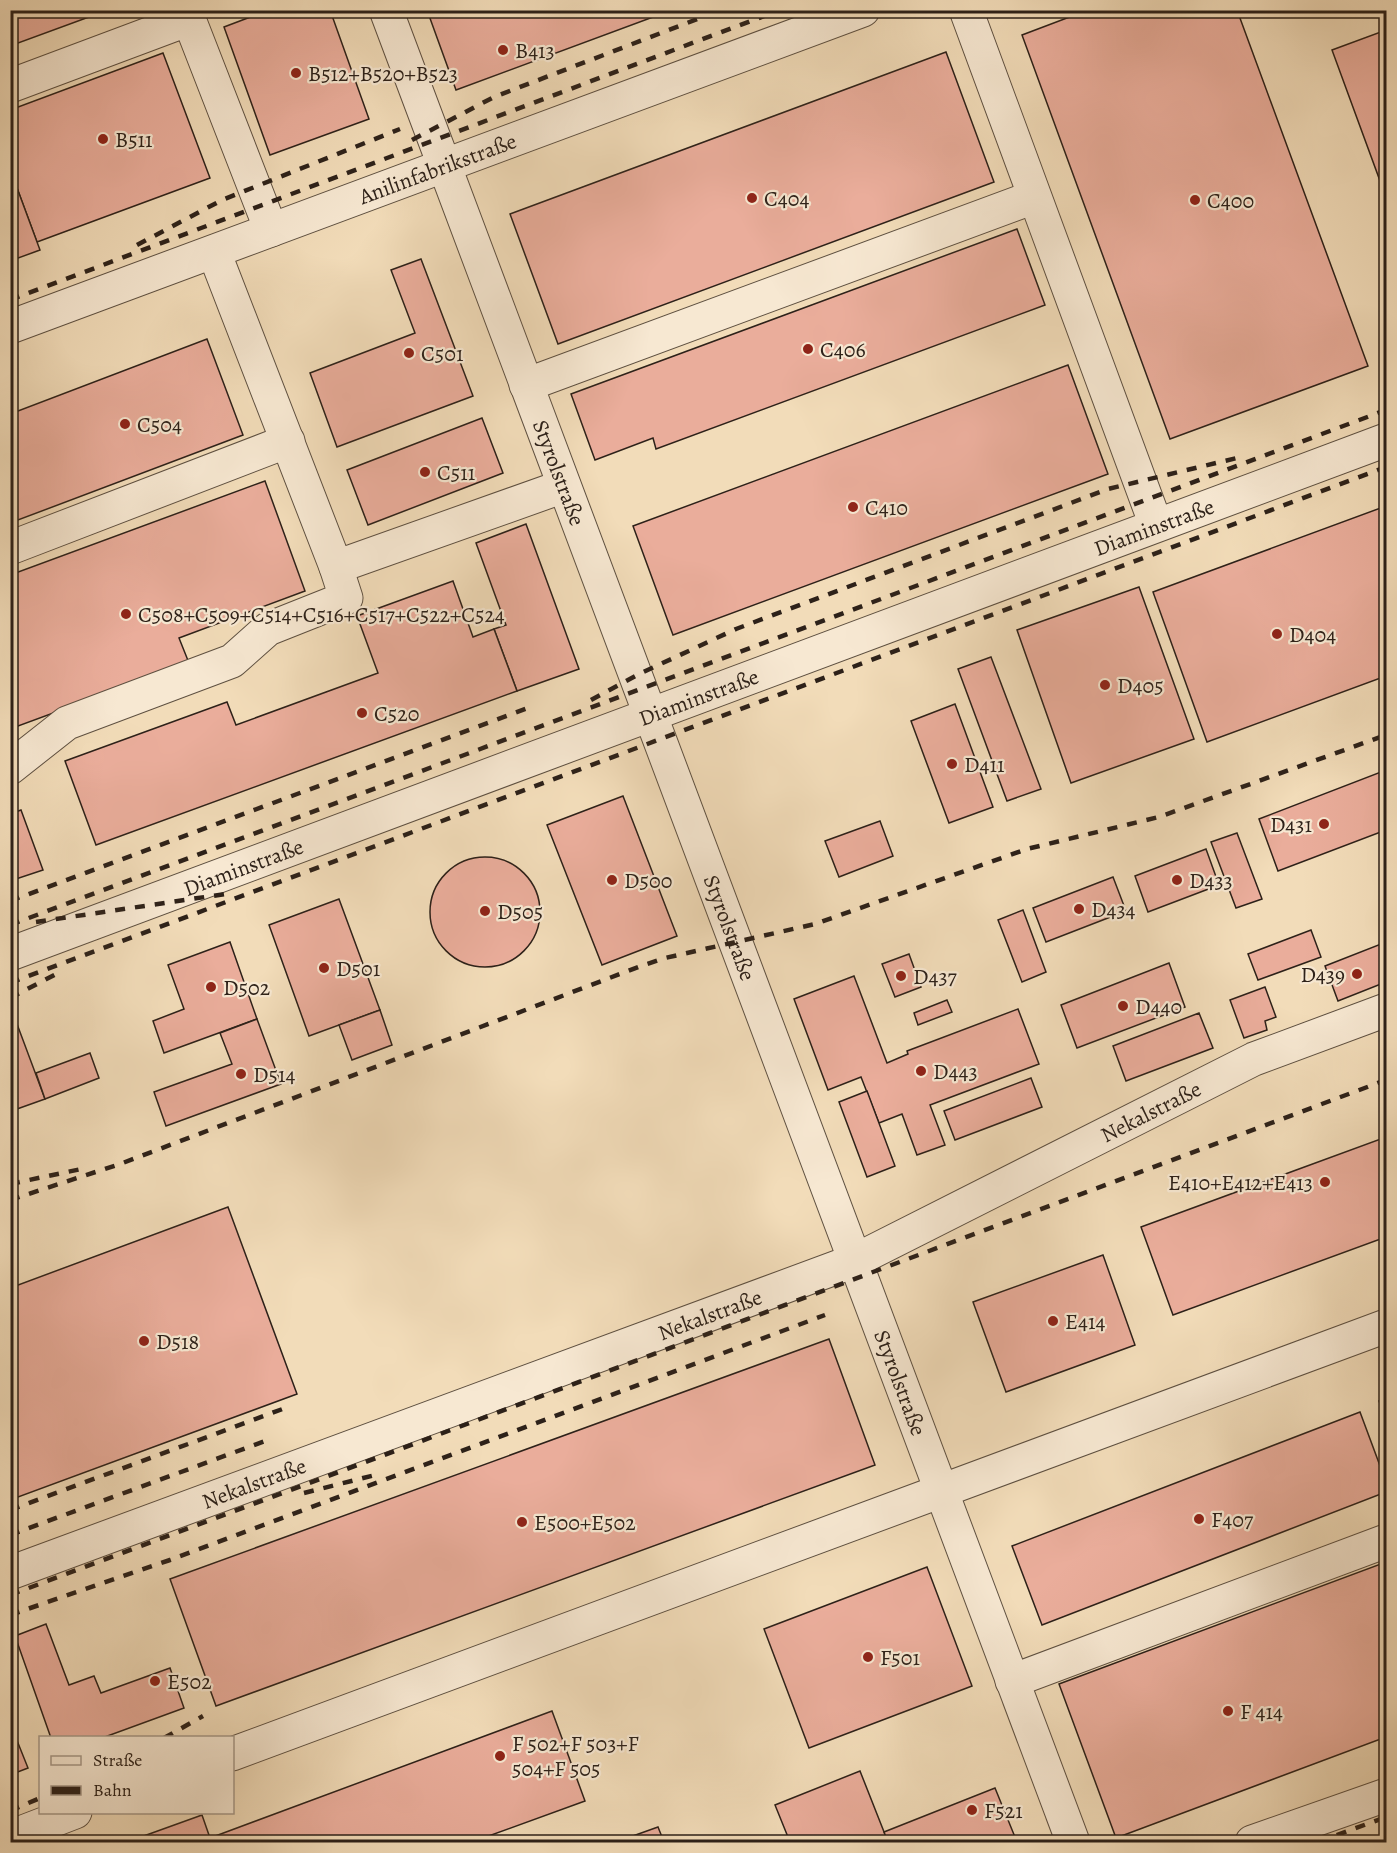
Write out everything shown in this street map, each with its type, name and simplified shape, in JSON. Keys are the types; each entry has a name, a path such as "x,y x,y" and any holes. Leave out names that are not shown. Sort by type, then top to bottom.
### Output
{"street":[{"name":"Styrolstraße","path":"386,10 1073,1842"},
{"name":"Anilinfabrikstraße","path":"10,327 864,10"},
{"path":"966,10 1156,525"},
{"path":"10,86 201,15 271,230"},
{"path":"526,385 1035,197"},
{"path":"10,768 67,723 232,661 267,629 346,598 214,252"},
{"name":"Diaminstraße","path":"10,954 1386,440"},
{"path":"10,548 288,441"},
{"path":"336,567 564,486"},
{"name":"Nekalstraße","path":"10,1573 854,1261 1254,1059 1386,1010"},
{"path":"234,1753 1386,1326"},
{"path":"1012,1681 1386,1541"},
{"path":"1252,1842 1386,1795"},
{"path":"10,1837 70,1814"}],"building":[{"path":"10,10 108,10 10,46"},
{"name":"B512+B520+B523","path":"269,10 330,10 369,119 270,155 224,27"},
{"name":"B413","path":"427,10 672,10 456,90"},
{"name":"C400","path":"1088,10 1237,10 1368,366 1170,439 1022,35"},
{"path":"1386,30 1386,187 1383,189 1332,50"},
{"name":"C404","path":"946,52 994,182 558,344 510,214"},
{"name":"B511","path":"163,53 210,178 37,242 10,169 10,110"},
{"path":"10,169 40,250 10,261"},
{"name":"C406","path":"1017,229 1045,305 656,449 653,438 595,460 571,394"},
{"name":"C501","path":"421,259 473,396 337,447 310,373 415,333 391,270"},
{"name":"C504","path":"207,339 243,435 10,523 10,414"},
{"name":"C410","path":"1068,365 1108,474 673,635 633,526"},
{"name":"C511","path":"482,418 503,473 368,525 347,470"},
{"name":"C508+C509+C514+C516+C517+C522+C524","path":"265,481 305,591 179,638 189,663 10,729 10,575"},
{"name":"D404","path":"1386,506 1386,676 1207,742 1153,592"},
{"path":"526,524 579,669 517,691 494,629 506,625 476,543"},
{"name":"C520","path":"453,581 473,637 494,629 517,691 96,845 65,761 227,702 236,725 378,673 357,616"},
{"name":"D405","path":"1139,587 1194,739 1071,783 1017,630"},
{"name":"D411","path":"991,657 1041,789 1007,801 958,669"},
{"name":"D411","path":"955,704 993,807 949,823 911,721"},
{"name":"D431","path":"1386,770 1386,830 1278,871 1259,819"},
{"name":"D500","path":"623,796 677,936 602,965 547,825"},
{"path":"21,810 43,870 10,881 10,814"},
{"path":"880,821 893,856 839,877 825,841"},
{"name":"D433","path":"1237,833 1262,899 1236,908 1211,842"},
{"name":"D433","path":"1206,849 1219,885 1148,912 1135,876"},
{"name":"D505","path":"485,857 506,861 524,873 536,891 540,912 536,933 524,951 506,963 485,967 464,963 446,951 434,933 430,912 434,891 446,873 464,861"},
{"name":"D434","path":"1113,877 1126,911 1046,942 1033,908"},
{"name":"D501","path":"339,899 380,1010 309,1036 269,925"},
{"name":"D434","path":"1023,910 1046,972 1022,982 998,920"},
{"name":"D439","path":"1311,930 1321,957 1258,980 1248,954"},
{"name":"D502","path":"230,942 257,1019 164,1053 153,1021 184,1009 168,965"},
{"name":"D439","path":"1386,942 1386,982 1338,1001 1325,966"},
{"name":"D437","path":"909,954 921,987 895,997 882,964"},
{"name":"D440","path":"1169,963 1185,1007 1077,1048 1061,1005"},
{"name":"D443","path":"854,976 887,1063 908,1054 907,1051 1018,1009 1039,1064 930,1105 945,1145 917,1155 902,1114 879,1123 861,1077 828,1090 794,999"},
{"name":"D439","path":"1265,987 1276,1017 1265,1021 1267,1030 1244,1038 1230,1000"},
{"name":"D437","path":"947,1000 952,1012 918,1025 914,1013"},
{"path":"380,1010 392,1045 352,1060 339,1025"},
{"name":"D440","path":"1199,1013 1213,1048 1126,1081 1113,1046"},
{"name":"D514","path":"257,1019 281,1084 166,1126 154,1092 232,1064 220,1033"},
{"path":"17,1024 45,1099 17,1109 10,1091 10,1026"},
{"path":"90,1053 99,1078 45,1099 36,1073"},
{"name":"D443","path":"1031,1078 1042,1107 955,1140 944,1111"},
{"name":"D443","path":"867,1091 895,1166 867,1177 839,1102"},
{"name":"E410+E412+E413","path":"1386,1137 1386,1237 1173,1315 1141,1227"},
{"name":"D518","path":"228,1207 297,1394 10,1500 10,1288"},
{"name":"E414","path":"1103,1255 1135,1345 1006,1392 973,1302"},
{"name":"E500+E502","path":"829,1339 875,1465 216,1706 170,1579"},
{"path":"1386,1398 1386,1421 1379,1401"},
{"name":"F407","path":"1360,1412 1386,1482 1386,1492 1042,1625 1012,1546"},
{"name":"F 414","path":"1386,1562 1386,1737 1116,1838 1059,1684"},
{"name":"F501","path":"927,1567 972,1686 809,1748 764,1629"},
{"name":"E502","path":"46,1624 69,1685 94,1676 101,1693 170,1668 184,1708 107,1736 50,1736 15,1636"},
{"name":"F 502+F 503+F 504+F 505","path":"552,1711 585,1801 472,1842 127,1842 202,1815 210,1838"},
{"path":"10,1723 28,1768 10,1775"},
{"path":"860,1771 888,1842 790,1842 775,1805"},
{"name":"F521","path":"995,1788 1017,1842 888,1842 884,1832"},
{"path":"658,1827 664,1842 616,1842"}],"railway":[{"path":"412,140 494,97 721,10"},
{"path":"10,300 780,10"},
{"path":"137,245 222,200 400,129"},
{"path":"10,925 1386,410"},
{"path":"591,700 639,674 736,629 1108,489 1241,457"},
{"path":"10,983 1386,467"},
{"path":"10,901 528,708"},
{"path":"10,1200 120,1164 641,966 665,958 815,924 1027,849 1159,817 1386,735"},
{"path":"36,922 232,893"},
{"path":"10,998 58,973"},
{"path":"10,1595 1386,1080"},
{"path":"10,1184 86,1168"},
{"path":"10,1276 15,1274"},
{"path":"10,1615 170,1560 825,1315"},
{"path":"10,1510 288,1407"},
{"path":"10,1535 265,1441"},
{"path":"304,1493 379,1474"},
{"path":"168,1736 203,1716"},
{"path":"10,1811 39,1798"},
{"path":"1318,1842 1386,1817"}],"place":[{"name":"B413","path":"503,50"},
{"name":"B512+B520+B523","path":"296,73"},
{"name":"B511","path":"103,139"},
{"name":"C404","path":"752,198"},
{"name":"C400","path":"1195,200"},
{"name":"C406","path":"808,349"},
{"name":"C501","path":"409,353"},
{"name":"C504","path":"125,424"},
{"name":"C511","path":"425,472"},
{"name":"C410","path":"853,507"},
{"name":"C508+C509+C514+C516+C517+C522+C524","path":"126,614"},
{"name":"D404","path":"1277,634"},
{"name":"D405","path":"1105,685"},
{"name":"C520","path":"362,713"},
{"name":"D411","path":"952,764"},
{"name":"D431","path":"1324,824"},
{"name":"D500","path":"612,880"},
{"name":"D433","path":"1177,880"},
{"name":"D434","path":"1079,909"},
{"name":"D505","path":"485,911"},
{"name":"D501","path":"324,968"},
{"name":"D439","path":"1357,974"},
{"name":"D437","path":"901,976"},
{"name":"D502","path":"211,987"},
{"name":"D440","path":"1123,1006"},
{"name":"D443","path":"921,1071"},
{"name":"D514","path":"241,1074"},
{"name":"E410+E412+E413","path":"1325,1182"},
{"name":"E414","path":"1053,1321"},
{"name":"D518","path":"144,1341"},
{"name":"F407","path":"1199,1519"},
{"name":"E500+E502","path":"522,1522"},
{"name":"F501","path":"868,1657"},
{"name":"E502","path":"155,1681"},
{"name":"F 414","path":"1228,1711"},
{"name":"F 502+F 503+F 504+F 505","path":"500,1756"},
{"name":"F521","path":"972,1810"}]}
